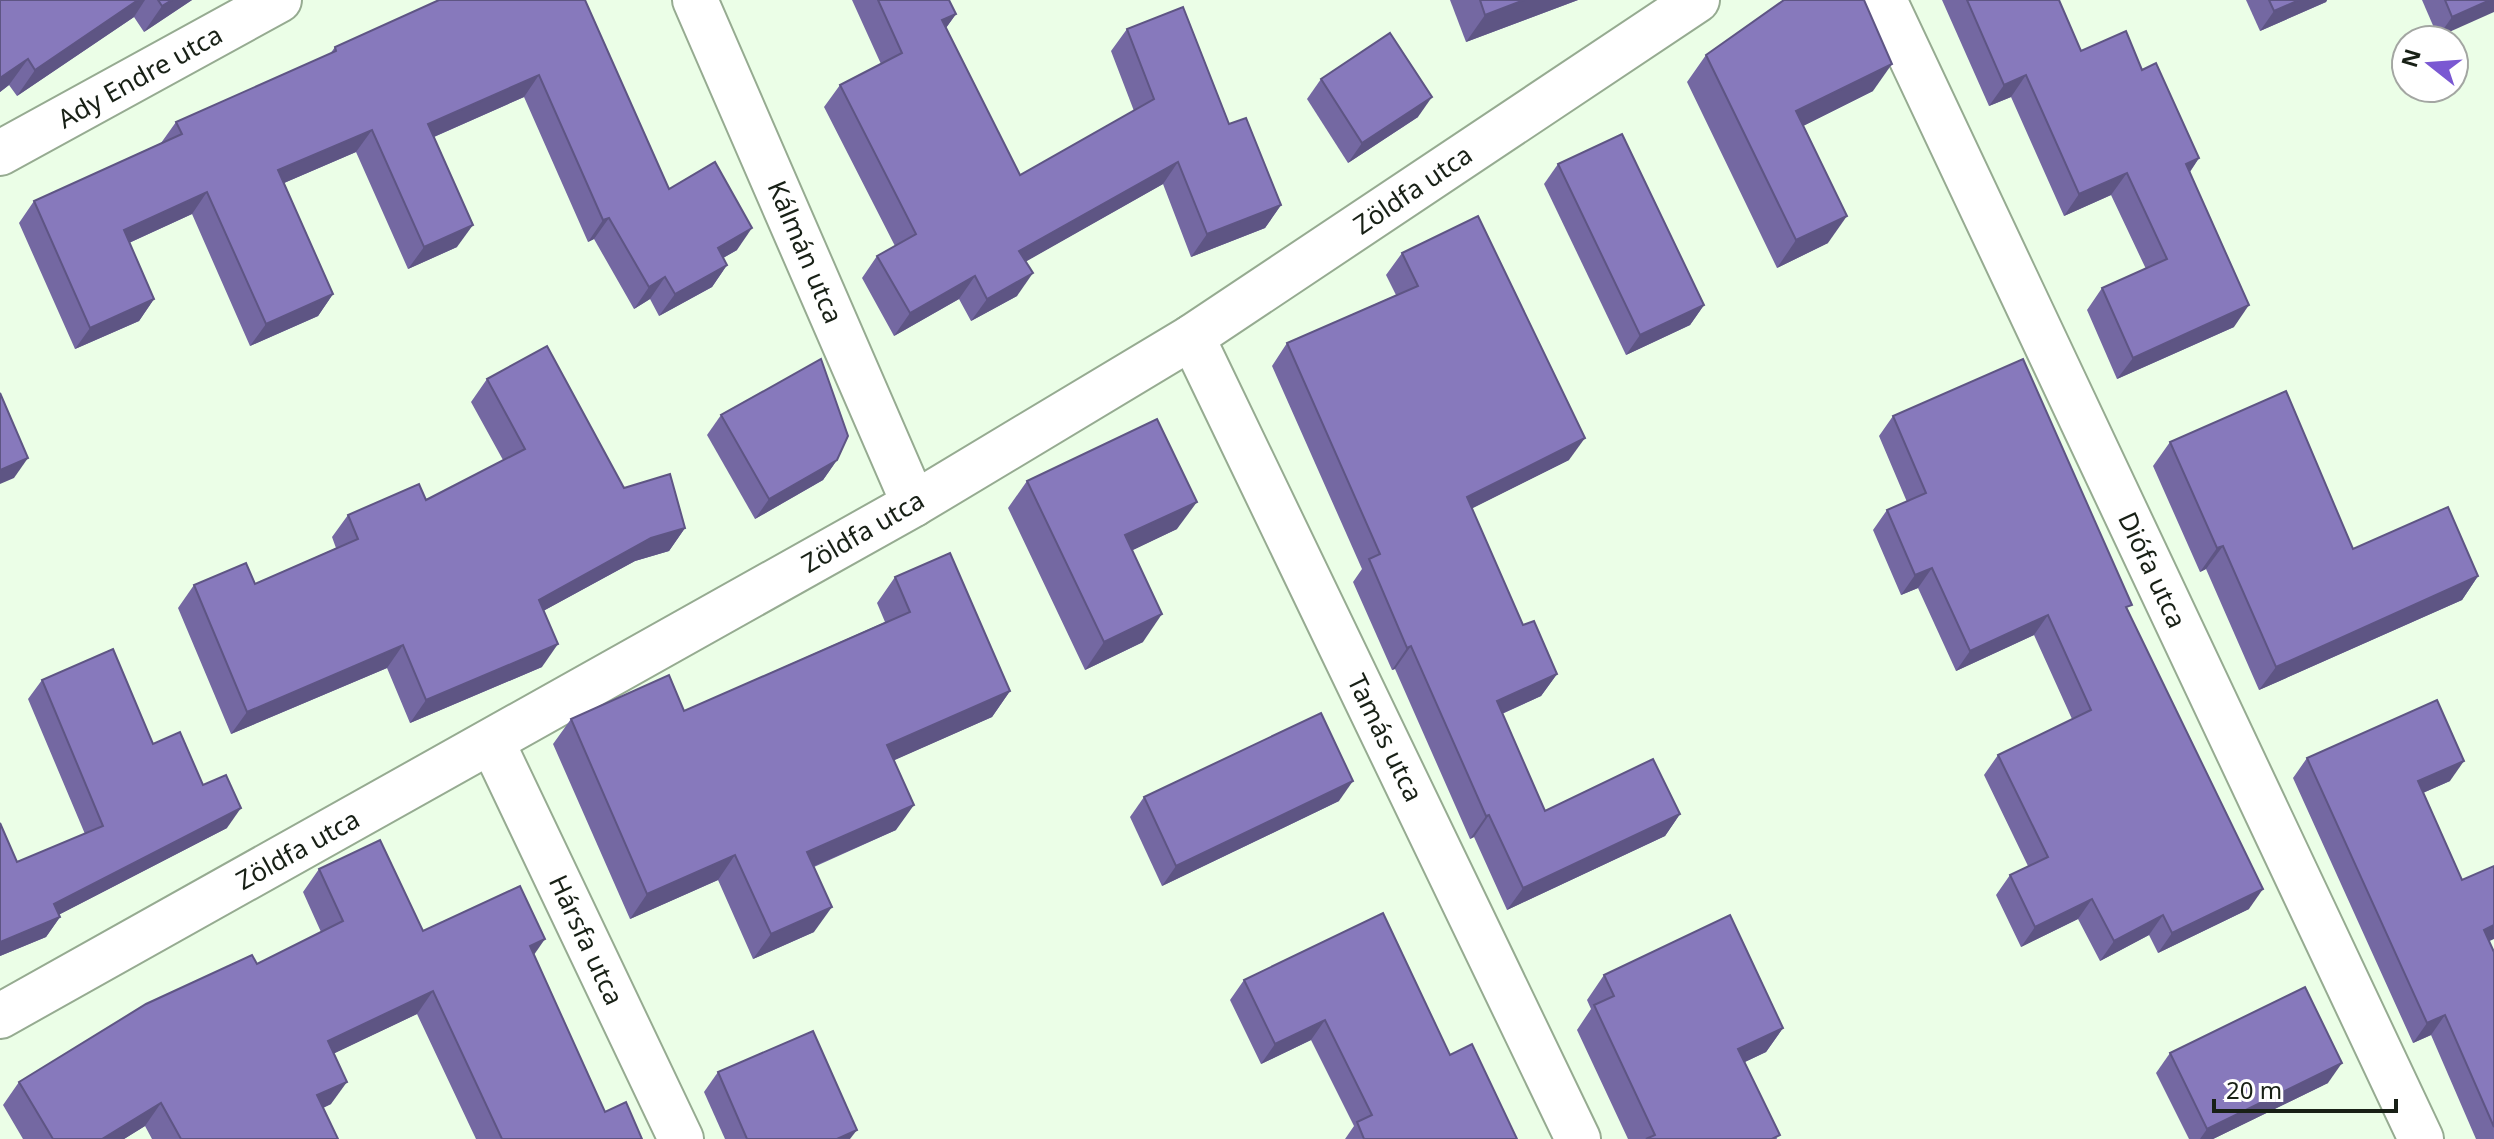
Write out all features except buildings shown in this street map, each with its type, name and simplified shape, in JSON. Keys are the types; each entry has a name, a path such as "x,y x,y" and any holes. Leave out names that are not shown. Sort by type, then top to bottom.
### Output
{"street":[{"name":"Ady Endre utca","path":"0,153 279,0"},
{"name":"Kálmán utca","path":"695,0 914,504"},
{"name":"Zöldfa utca","path":"0,1016 914,504 1192,337 1697,0"},
{"name":"Diófa utca","path":"1884,0 2421,1139"},
{"name":"Tamás utca","path":"1192,337 1578,1139"},
{"name":"Hársfa utca","path":"492,742 681,1139"}]}
